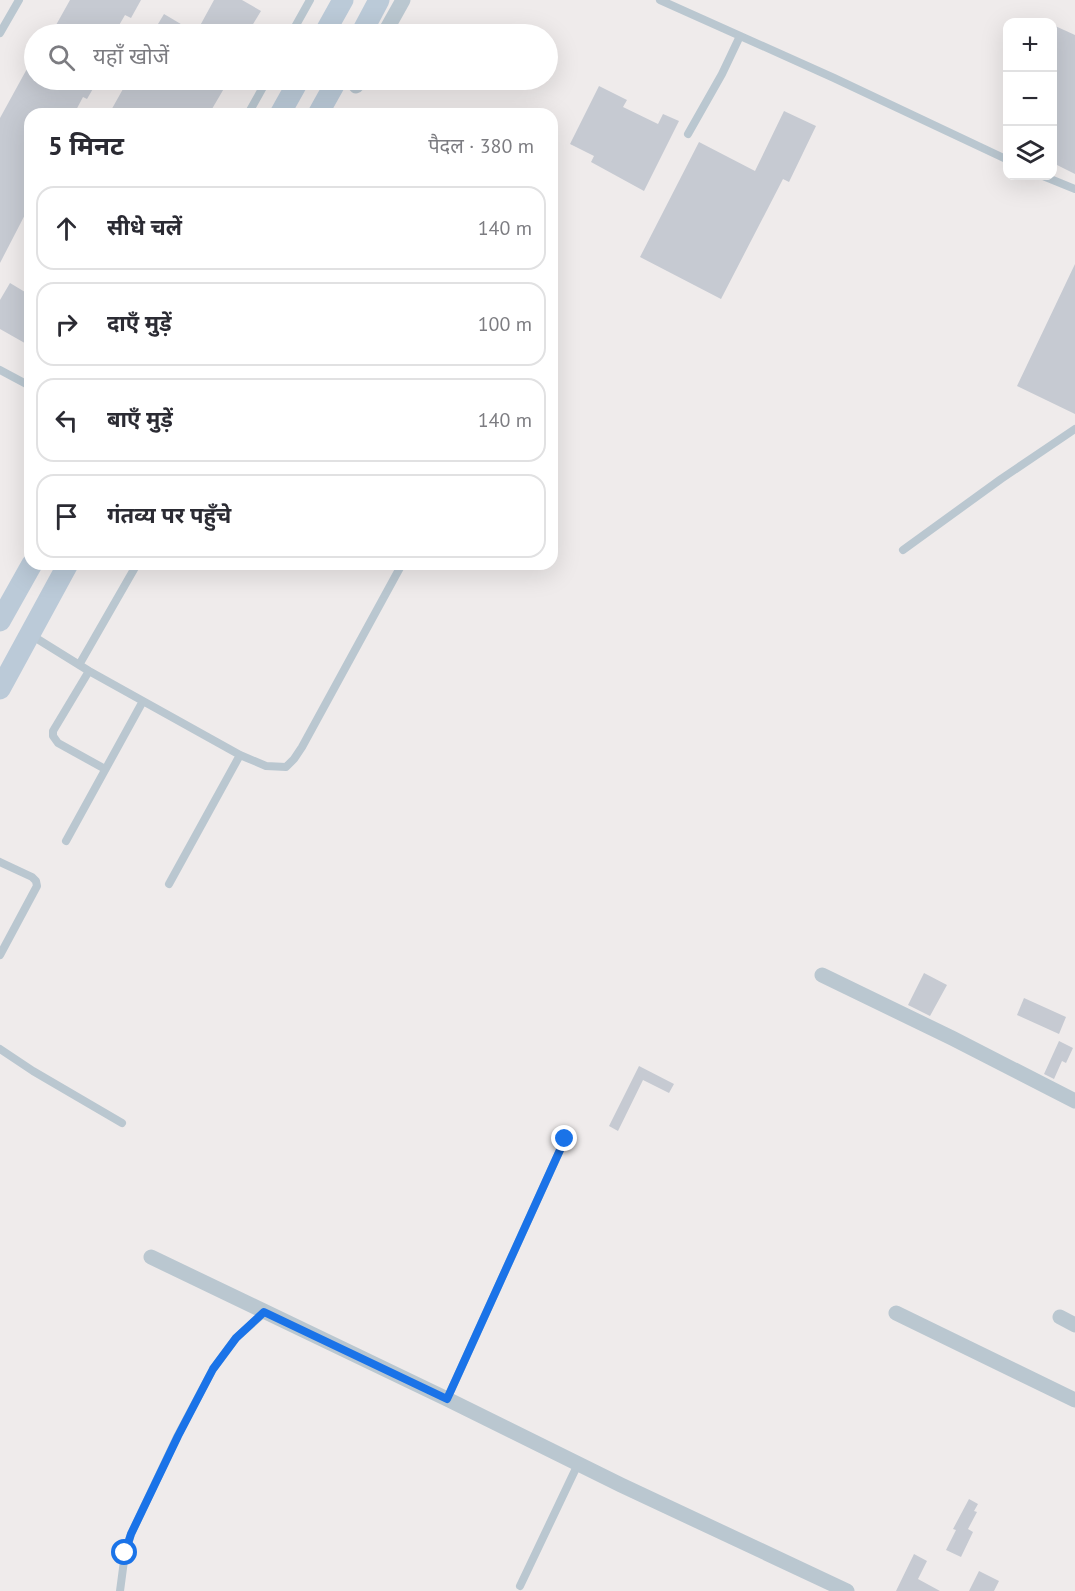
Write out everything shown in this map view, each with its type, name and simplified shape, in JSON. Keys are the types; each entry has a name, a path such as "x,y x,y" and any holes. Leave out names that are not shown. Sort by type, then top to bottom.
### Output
{"main road":[{"path":"330,24 343,0"},
{"path":"366,24 379,0"},
{"path":"283,108 293,90"},
{"path":"324,108 343,90"},
{"path":"0,621 29,570"},
{"path":"0,689 65,570"}],"street":[{"path":"390,24 403,0"},
{"path":"822,975 1075,1101"},
{"path":"151,1257 578,1464 847,1591"},
{"path":"896,1313 1075,1401"},
{"path":"1059,1317 1075,1325"}],"lane":[{"path":"0,33 19,0"},
{"path":"297,24 310,0"},
{"path":"660,0 1003,158"},
{"path":"688,134 722,74 740,36"},
{"path":"251,108 261,90"},
{"path":"1054,180 1075,189"},
{"path":"0,370 24,383"},
{"path":"903,550 1075,429"},
{"path":"79,665 134,570"},
{"path":"30,634 89,671 240,755 266,766 286,766 294,759 399,570"},
{"path":"89,671 53,736 58,743 105,769"},
{"path":"66,841 143,701"},
{"path":"169,884 240,755"},
{"path":"0,862 32,878 36,881 37,886 0,954"},
{"path":"0,1049 122,1123"},
{"path":"447,1399 565,1139"},
{"path":"120,1591 125,1553 131,1534 178,1436 213,1369 236,1338 264,1312"},
{"path":"520,1586 578,1464"}],"building":[{"path":"70,0 141,0 131,18 125,15 120,24 57,24"},
{"path":"214,0 242,0 261,11 253,24 201,24"},
{"path":"164,14 181,24 158,24"},
{"path":"1057,27 1075,35 1075,174 1057,165"},
{"path":"24,74 24,90 92,90 87,99 83,97 77,108 24,108 24,217 0,263 0,118"},
{"path":"599,86 627,100 623,107 658,124 663,114 679,121 644,191 591,162 594,156 570,144"},
{"path":"122,90 223,90 213,108 112,108"},
{"path":"784,111 816,126 789,182 783,179 721,299 640,257 699,142 755,171"},
{"path":"1075,264 1075,414 1017,386"},
{"path":"10,283 24,291 24,343 0,329 0,300"},
{"path":"924,973 947,985 930,1016 908,1005"},
{"path":"1024,998 1066,1017 1059,1034 1017,1015"},
{"path":"1059,1041 1073,1048 1066,1063 1062,1061 1054,1079 1044,1074"},
{"path":"639,1066 674,1084 669,1093 643,1080 618,1131 609,1126"},
{"path":"969,1499 978,1504 974,1511 977,1512 968,1529 973,1532 961,1557 946,1550 956,1530 953,1529"},
{"path":"914,1554 927,1561 918,1579 940,1591 896,1591"},
{"path":"979,1571 999,1581 994,1591 969,1591"}],"route":[{"path":"125,1553 131,1534 213,1369 236,1338 264,1312 447,1399 565,1139"}]}
